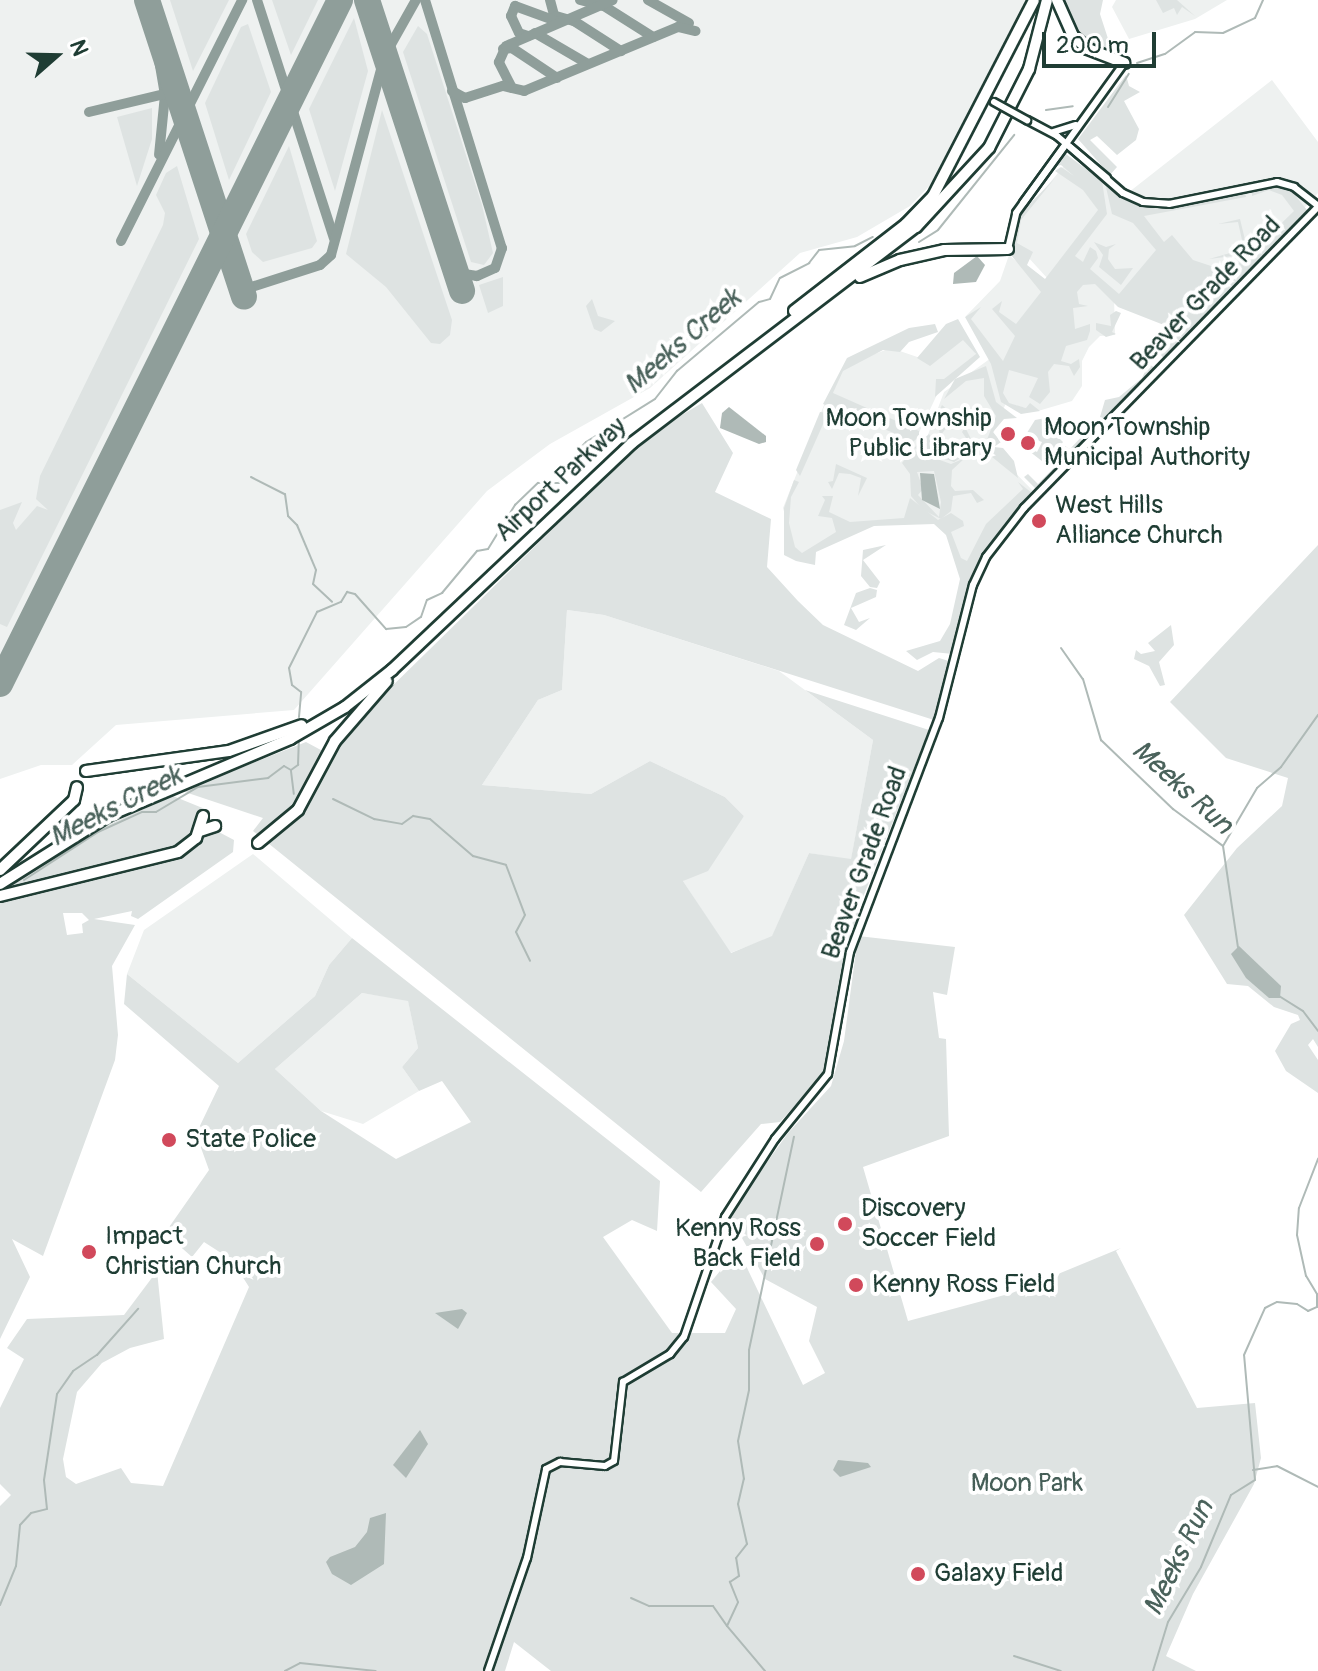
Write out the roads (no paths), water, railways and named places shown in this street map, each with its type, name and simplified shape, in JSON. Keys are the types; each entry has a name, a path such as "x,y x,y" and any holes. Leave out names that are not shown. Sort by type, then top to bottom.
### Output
{"highway":[{"path":"744,351 922,209 949,172 982,96 1034,0"},
{"name":"Airport Parkway","path":"0,884 108,816 253,756 321,722 380,679 446,620 632,443 925,220 974,168 1019,92 1044,0"},
{"name":"Airport Parkway","path":"0,878 122,804 302,725 367,684 635,434 911,225 967,168 1011,96 1044,0"},
{"path":"1057,0 1073,36 1088,49 1124,63"},
{"path":"807,310 892,262 965,247 1008,249"},
{"path":"268,851 263,840 298,810 328,751 358,711 446,620"},
{"path":"86,771 229,751 302,725"},
{"path":"0,870 74,800 77,787"},
{"path":"200,831 203,816"},
{"path":"0,896 178,852 200,831 215,826"}],"main road":[{"path":"1023,203 1124,63"},
{"path":"982,96 1043,128 1079,154 1127,196 1154,204 1272,182 1294,187 1318,206"},
{"path":"1043,128 1062,133 1081,123"},
{"path":"1079,154 1076,141 1081,123"},
{"path":"1008,249 1011,224 1023,203 1067,146"},
{"path":"1055,162 1079,154"},
{"name":"Beaver Grade Road","path":"488,1671 527,1558 546,1469 560,1462 605,1466 614,1461 623,1382 670,1354 684,1337 725,1217 775,1139 828,1074 850,952 939,718 973,585 986,557 1024,508 1318,206"}],"waterway":[{"name":"Meeks Creek","path":"1137,63 1165,54 1195,32 1223,33 1255,18 1263,0"},
{"name":"Meeks Creek","path":"1108,107 1129,74"},
{"name":"Meeks Creek","path":"1046,110 1073,106"},
{"name":"Meeks Creek","path":"919,242 938,230 1014,135"},
{"name":"Meeks Creek","path":"299,717 301,692 292,685 289,668 317,612 341,602 347,592 355,594 386,629 406,627 421,617 427,600 442,593 477,551 488,549 515,505 538,483 559,483 566,464 585,463 580,448 586,442 655,399 677,371 759,302 770,299 780,278 809,263 819,250 855,246 873,237"},
{"path":"251,477 285,494 288,516 297,525 316,570 313,584 332,602"},
{"name":"Meeks Run","path":"1061,648 1083,679 1101,740 1173,809 1223,846 1238,947"},
{"path":"1223,846 1257,788 1281,767 1318,715"},
{"name":"Meeks Creek","path":"24,880 98,832 142,812 156,812 198,787 268,778 284,766 291,770 298,765 299,742"},
{"path":"291,771 294,794"},
{"path":"333,799 374,819 402,824 413,816 430,819 473,856 506,865 525,915 516,932 530,961"},
{"name":"Meeks Run","path":"1279,996 1303,1011 1318,1031"},
{"path":"765,1671 727,1626 738,1602 730,1582 739,1576 736,1558 747,1544 738,1504 744,1479 738,1441 749,1390 749,1350 794,1137"},
{"name":"Meeks Run","path":"1153,1671 1168,1622 1201,1567 1231,1495 1255,1480 1244,1355 1265,1308 1277,1302 1297,1304 1308,1311 1317,1307 1317,1294 1306,1276 1297,1235 1299,1208 1318,1159"},
{"path":"0,1605 16,1566 20,1525 31,1513 47,1509 44,1480 57,1394 73,1371 97,1355 138,1309"},
{"path":"1253,1470 1277,1466 1318,1487"},
{"path":"631,1598 649,1606 713,1606 727,1626"},
{"path":"1014,1656 1061,1671"},
{"path":"285,1671 300,1663 376,1671"}],"place":[{"name":"Moon Township Public Library","path":"1008,434"},
{"name":"Moon Township Municipal Authority","path":"1028,443"},
{"name":"West Hills Alliance Church","path":"1039,521"},
{"name":"State Police","path":"169,1140"},
{"name":"Discovery Soccer Field","path":"845,1224"},
{"name":"Kenny Ross Back Field","path":"817,1244"},
{"name":"Impact Christian Church","path":"89,1252"},
{"name":"Kenny Ross Field","path":"856,1285"},
{"name":"Galaxy Field","path":"918,1574"}],"park label":[{"name":"Moon Park","path":"1027,1484"}]}
